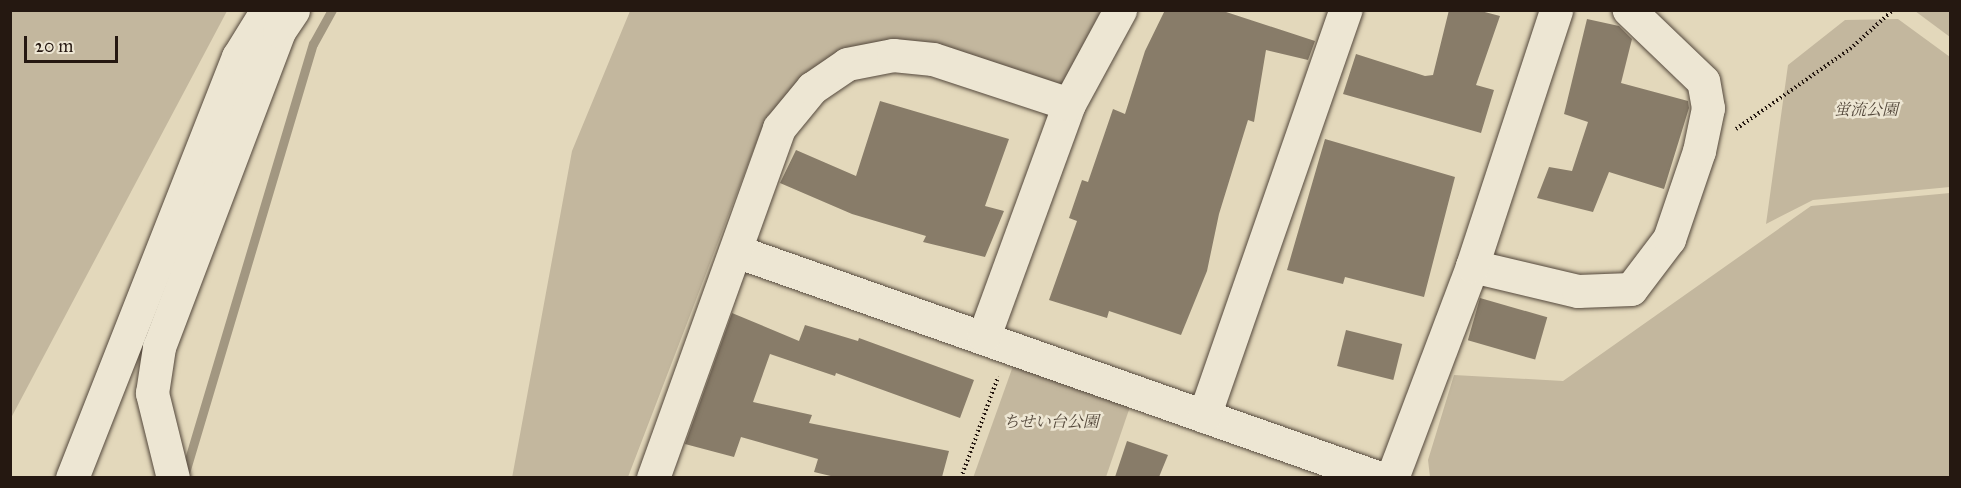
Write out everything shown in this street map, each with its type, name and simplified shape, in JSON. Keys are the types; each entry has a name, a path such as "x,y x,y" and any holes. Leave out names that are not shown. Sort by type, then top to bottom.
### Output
{"street":[{"path":"72,477 238,57 267,10"},
{"path":"173,477 152,393 159,347 279,32 293,10"},
{"path":"996,341 1069,104 1120,10"},
{"path":"1204,416 1346,10"},
{"path":"1392,477 1472,266 1556,10"},
{"path":"1472,266 1578,291 1631,290 1669,239 1699,151 1708,108 1703,81 1629,10"},
{"path":"653,477 779,128 812,88 847,64 893,55 933,59 1069,104"},
{"path":"736,251 1380,477"}],"path":[{"path":"1699,151 1760,115 1850,49 1893,10"},
{"path":"961,477 996,341"}],"green space":[{"path":"10,11 227,11 11,418"},
{"path":"630,11 1101,11 1061,88 907,40 760,133 628,477 512,478 572,151"},
{"path":"1915,11 1950,11 1950,37"},
{"name":"蛍流公園","path":"1898,19 1950,57 1950,187 1813,200 1766,224 1788,65 1845,20"},
{"path":"1950,193 1950,477 1430,477 1428,460 1454,375 1563,381 1811,206"},
{"name":"ちせい台公園","path":"1018,352 1134,395 1106,477 973,478"}],"building":[{"path":"1165,10 1220,10 1315,41 1308,60 1266,50 1254,122 1248,120 1219,214 1207,271 1181,335 1109,311 1107,318 1049,300 1077,221 1069,218 1082,180 1088,182 1113,109 1125,114 1145,51"},
{"path":"1449,10 1477,10 1500,16 1476,85 1494,90 1481,133 1343,94 1356,54 1425,76 1433,75"},
{"path":"1587,19 1619,26 1632,39 1621,83 1688,101 1689,108 1664,189 1609,172 1593,212 1537,198 1549,167 1572,171 1588,122 1564,114"},
{"path":"880,101 1009,139 985,206 1004,211 985,257 923,242 926,236 852,214 780,183 796,150 856,176"},
{"path":"1325,139 1455,177 1424,297 1345,277 1343,284 1287,270"},
{"path":"1480,298 1547,317 1535,360 1468,340"},
{"path":"732,313 799,341 805,325 858,341 859,338 974,380 960,418 836,373 835,376 770,354 753,402 812,415 809,423 949,451 942,477 835,477 814,472 818,459 741,437 734,457 685,444"},
{"path":"1346,330 1402,344 1393,380 1337,366"},
{"path":"1127,441 1168,455 1159,477 1115,477"}],"waterway":[{"path":"184,476 313,44 332,10"}]}
